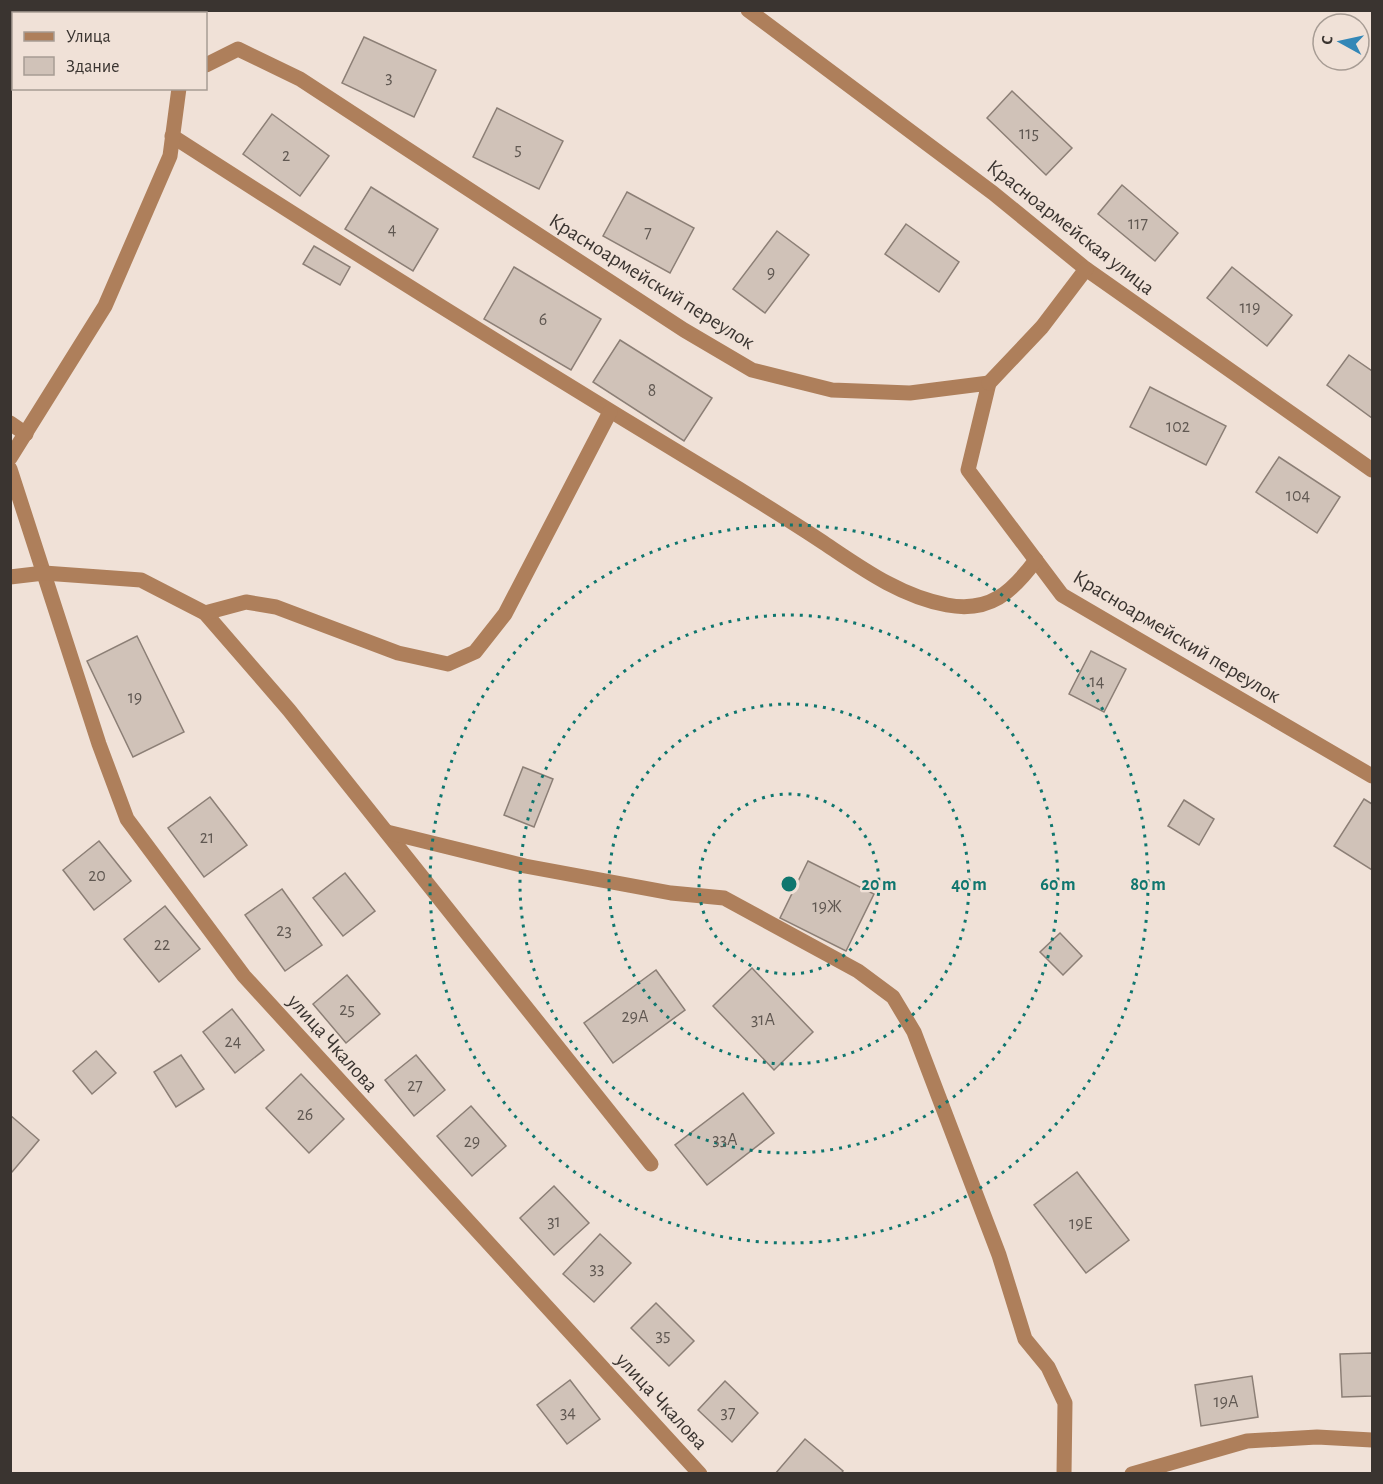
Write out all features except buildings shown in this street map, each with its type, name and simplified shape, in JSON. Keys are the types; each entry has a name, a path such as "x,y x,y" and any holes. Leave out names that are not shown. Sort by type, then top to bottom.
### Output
{"street":[{"name":"Красноармейская улица","path":"748,10 993,193 1086,268 1372,470"},
{"name":"Красноармейский переулок","path":"207,64 238,49 300,79 684,330 752,370 832,390 910,393 989,383 968,470 1062,595 1372,776"},
{"path":"10,458 105,306 170,156 179,90"},
{"path":"172,136 430,302 788,519 889,585 946,605 971,606 996,600 1016,586 1035,560"},
{"path":"989,383 1042,327 1086,268"},
{"path":"205,613 246,602 276,607 408,655 448,664 475,652 505,614 610,411"},
{"path":"10,423 26,434"},
{"name":"улица Чкалова","path":"10,469 99,744 127,819 244,976 700,1473"},
{"path":"10,577 44,573 141,580 205,613 289,710 651,1164"},
{"path":"387,832 525,866 671,893 724,898 858,971 893,997 914,1032 999,1255 1025,1339 1048,1367 1065,1404 1064,1473"},
{"path":"1132,1473 1247,1441 1317,1437 1372,1440"}]}
